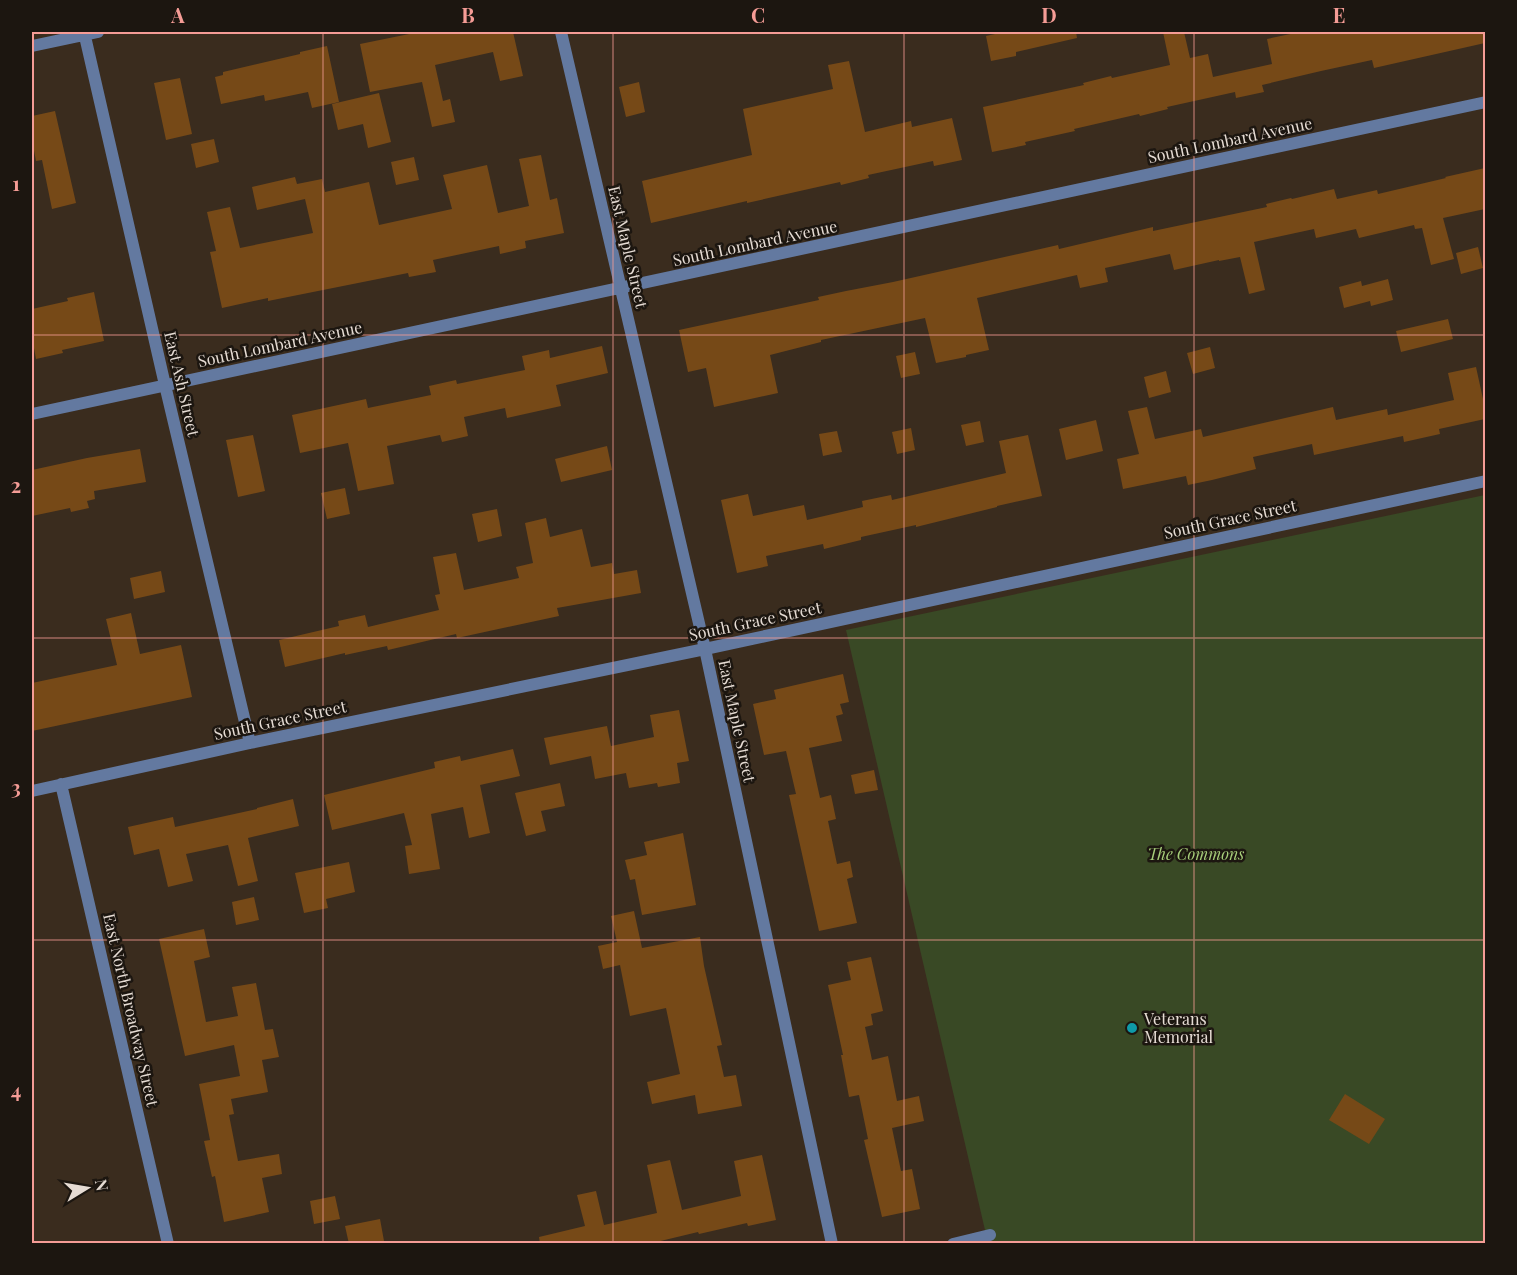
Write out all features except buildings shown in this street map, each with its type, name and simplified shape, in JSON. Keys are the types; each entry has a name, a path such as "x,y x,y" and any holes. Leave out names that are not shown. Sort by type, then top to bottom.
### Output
{"street":[{"path":"32,46 84,33 98,32"},
{"name":"East Maple Street","path":"561,32 705,649 832,1244"},
{"name":"East Ash Street","path":"84,33 250,743"},
{"name":"South Lombard Avenue","path":"32,414 1485,102"},
{"name":"South Grace Street","path":"32,791 1485,481"},
{"name":"East North Broadway Street","path":"61,784 168,1244"},
{"path":"953,1244 990,1235"}],"green space":[{"name":"The Commons","path":"1485,495 1485,1243 988,1243 846,630"}],"place":[{"name":"Veterans Memorial","path":"1132,1028"}]}
